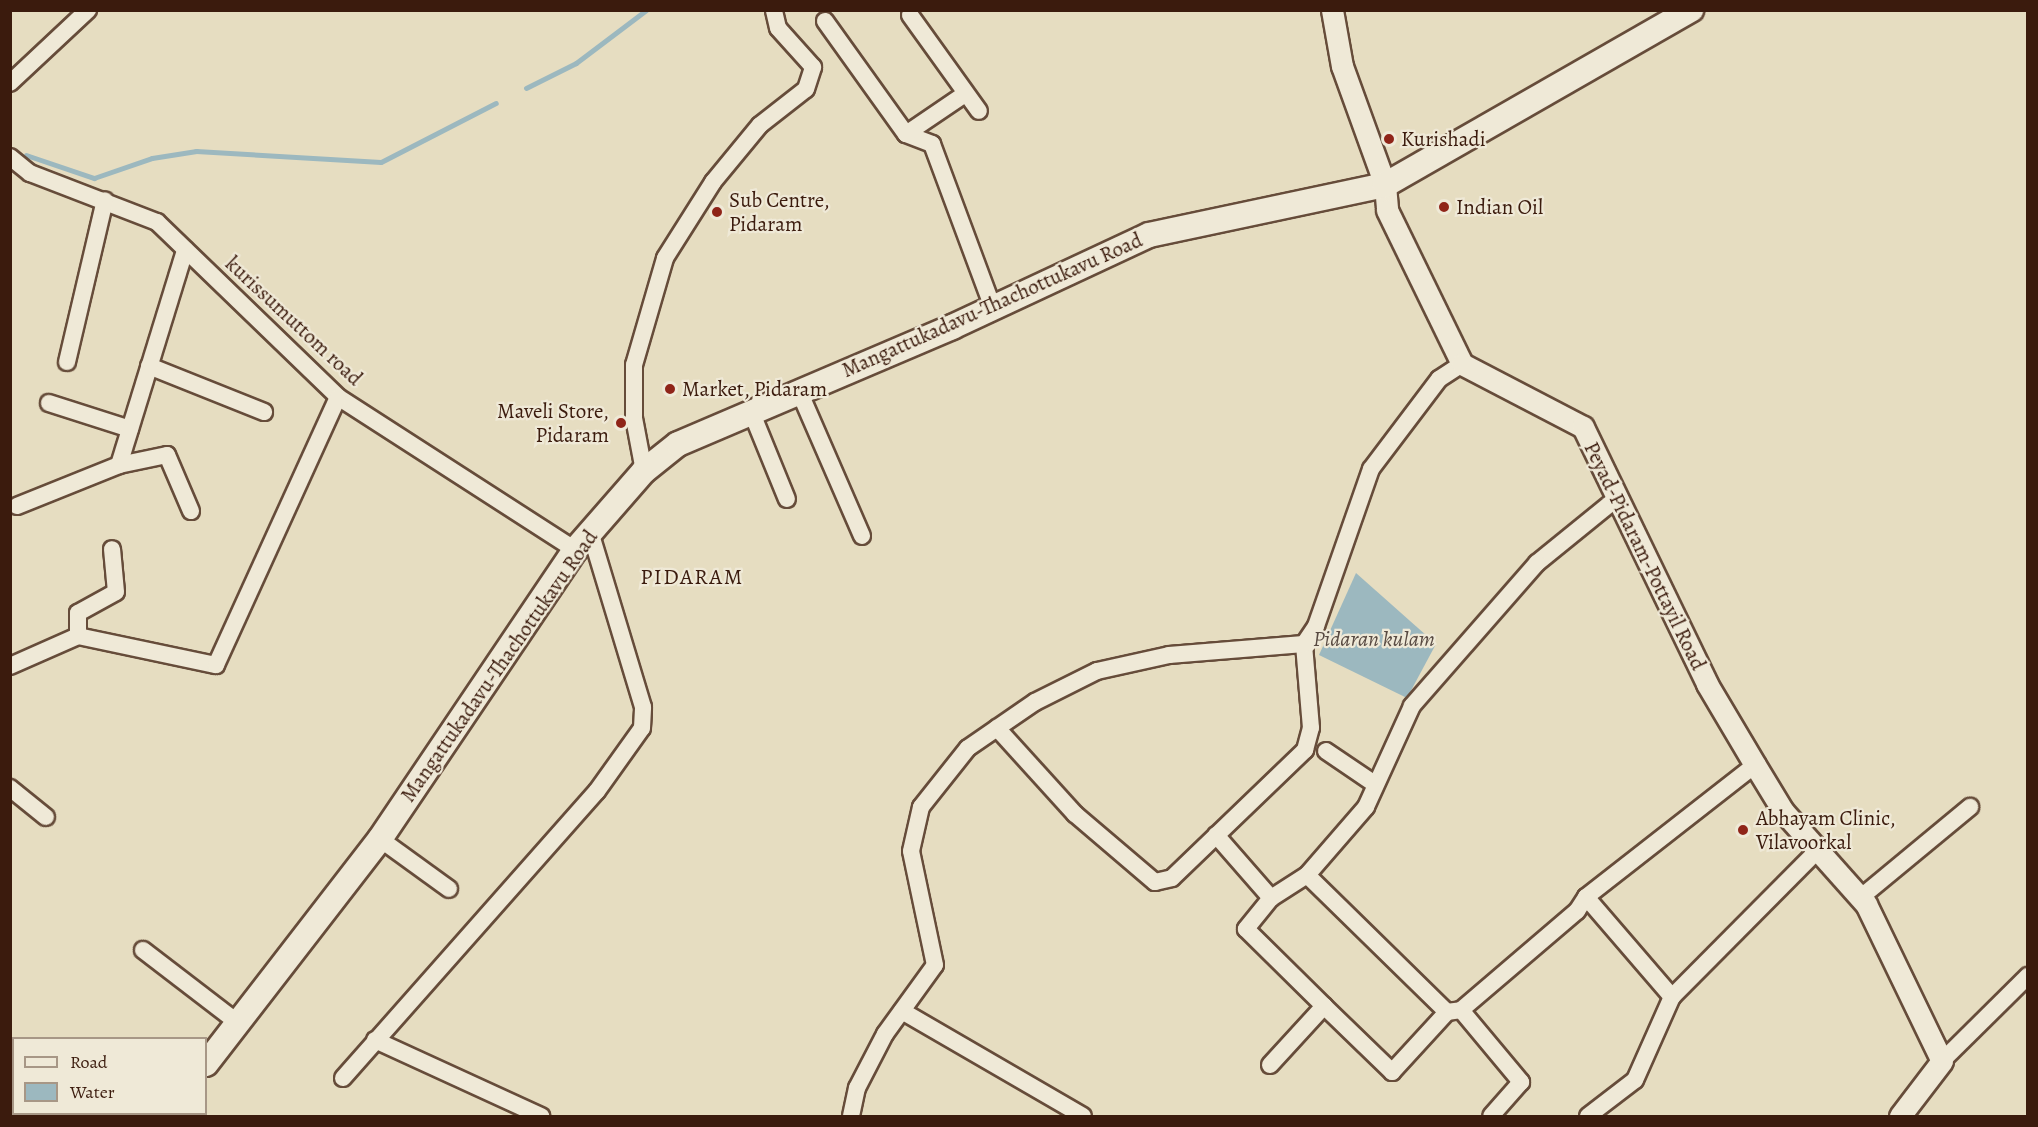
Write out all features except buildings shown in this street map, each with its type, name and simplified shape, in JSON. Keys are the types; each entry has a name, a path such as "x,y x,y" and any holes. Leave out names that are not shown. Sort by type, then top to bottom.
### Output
{"main road":[{"name":"Mangattukadavu-Thachottukavu Road","path":"207,1063 380,839 582,541 644,471 678,444 993,308 1149,235 1385,185 1690,10"}],"street":[{"path":"10,83 88,10"},
{"path":"644,471 634,418 634,365 637,340 665,258 713,182 760,125 806,89 813,67 778,28 774,10"},
{"path":"997,728 1075,814 1155,882 1172,879 1305,750 1311,728 1304,644 1316,626 1371,469 1439,379 1462,364 1387,210 1385,185 1342,66 1332,10"},
{"path":"910,15 979,111"},
{"path":"825,21 906,134 932,144 993,308"},
{"path":"906,134 965,94"},
{"name":"kurissumuttom road","path":"10,157 30,173 158,222 338,397 582,541"},
{"path":"67,362 105,200"},
{"path":"119,465 185,250"},
{"name":"Peyad-Pidaram-Pottayil Road","path":"1462,364 1583,427 1707,684 1783,811 1860,897 1942,1061"},
{"path":"150,366 264,412"},
{"path":"799,391 862,536"},
{"path":"10,666 78,636 216,665 338,397"},
{"path":"49,403 130,429"},
{"path":"751,411 787,499"},
{"path":"17,506 119,465 167,455 191,511"},
{"path":"1617,498 1537,563 1412,706 1366,807 1307,875 1271,898 1246,929 1392,1072 1454,1011 1577,911 1586,897 1755,765"},
{"path":"343,1078 597,791 642,728 644,707 582,541"},
{"path":"78,636 78,613 116,592 112,549"},
{"path":"851,1116 857,1088 902,1011 935,965 911,851 921,807 968,748 997,728 1097,671 1169,655 1304,644"},
{"path":"1326,751 1376,785"},
{"path":"10,788 46,817"},
{"path":"1860,897 1970,807"},
{"path":"1216,835 1271,898"},
{"path":"380,839 449,889"},
{"path":"1588,1116 1635,1080 1672,997 1818,850"},
{"path":"1307,875 1454,1011 1521,1082 1491,1116"},
{"path":"1586,897 1672,997"},
{"path":"143,950 238,1023"},
{"path":"1900,1116 1942,1061 2027,975"},
{"path":"1270,1065 1324,1006"},
{"path":"902,1011 1083,1116"},
{"path":"375,1040 541,1116"}],"water":[{"name":"Pidaran kulam","path":"1356,573 1436,644 1407,698 1319,655"}],"waterway":[{"path":"526,88 576,63 646,10"},
{"path":"26,155 94,178 152,158 196,151 381,162 496,103"}],"place":[{"name":"Kurishadi","path":"1389,139"},
{"name":"Indian Oil","path":"1444,207"},
{"name":"Sub Centre, Pidaram","path":"717,212"},
{"name":"Market, Pidaram","path":"670,389"},
{"name":"Maveli Store, Pidaram","path":"621,423"},
{"name":"Abhayam Clinic, Vilavoorkal","path":"1743,830"}],"district":[{"name":"PIDARAM","path":"692,578"}]}
